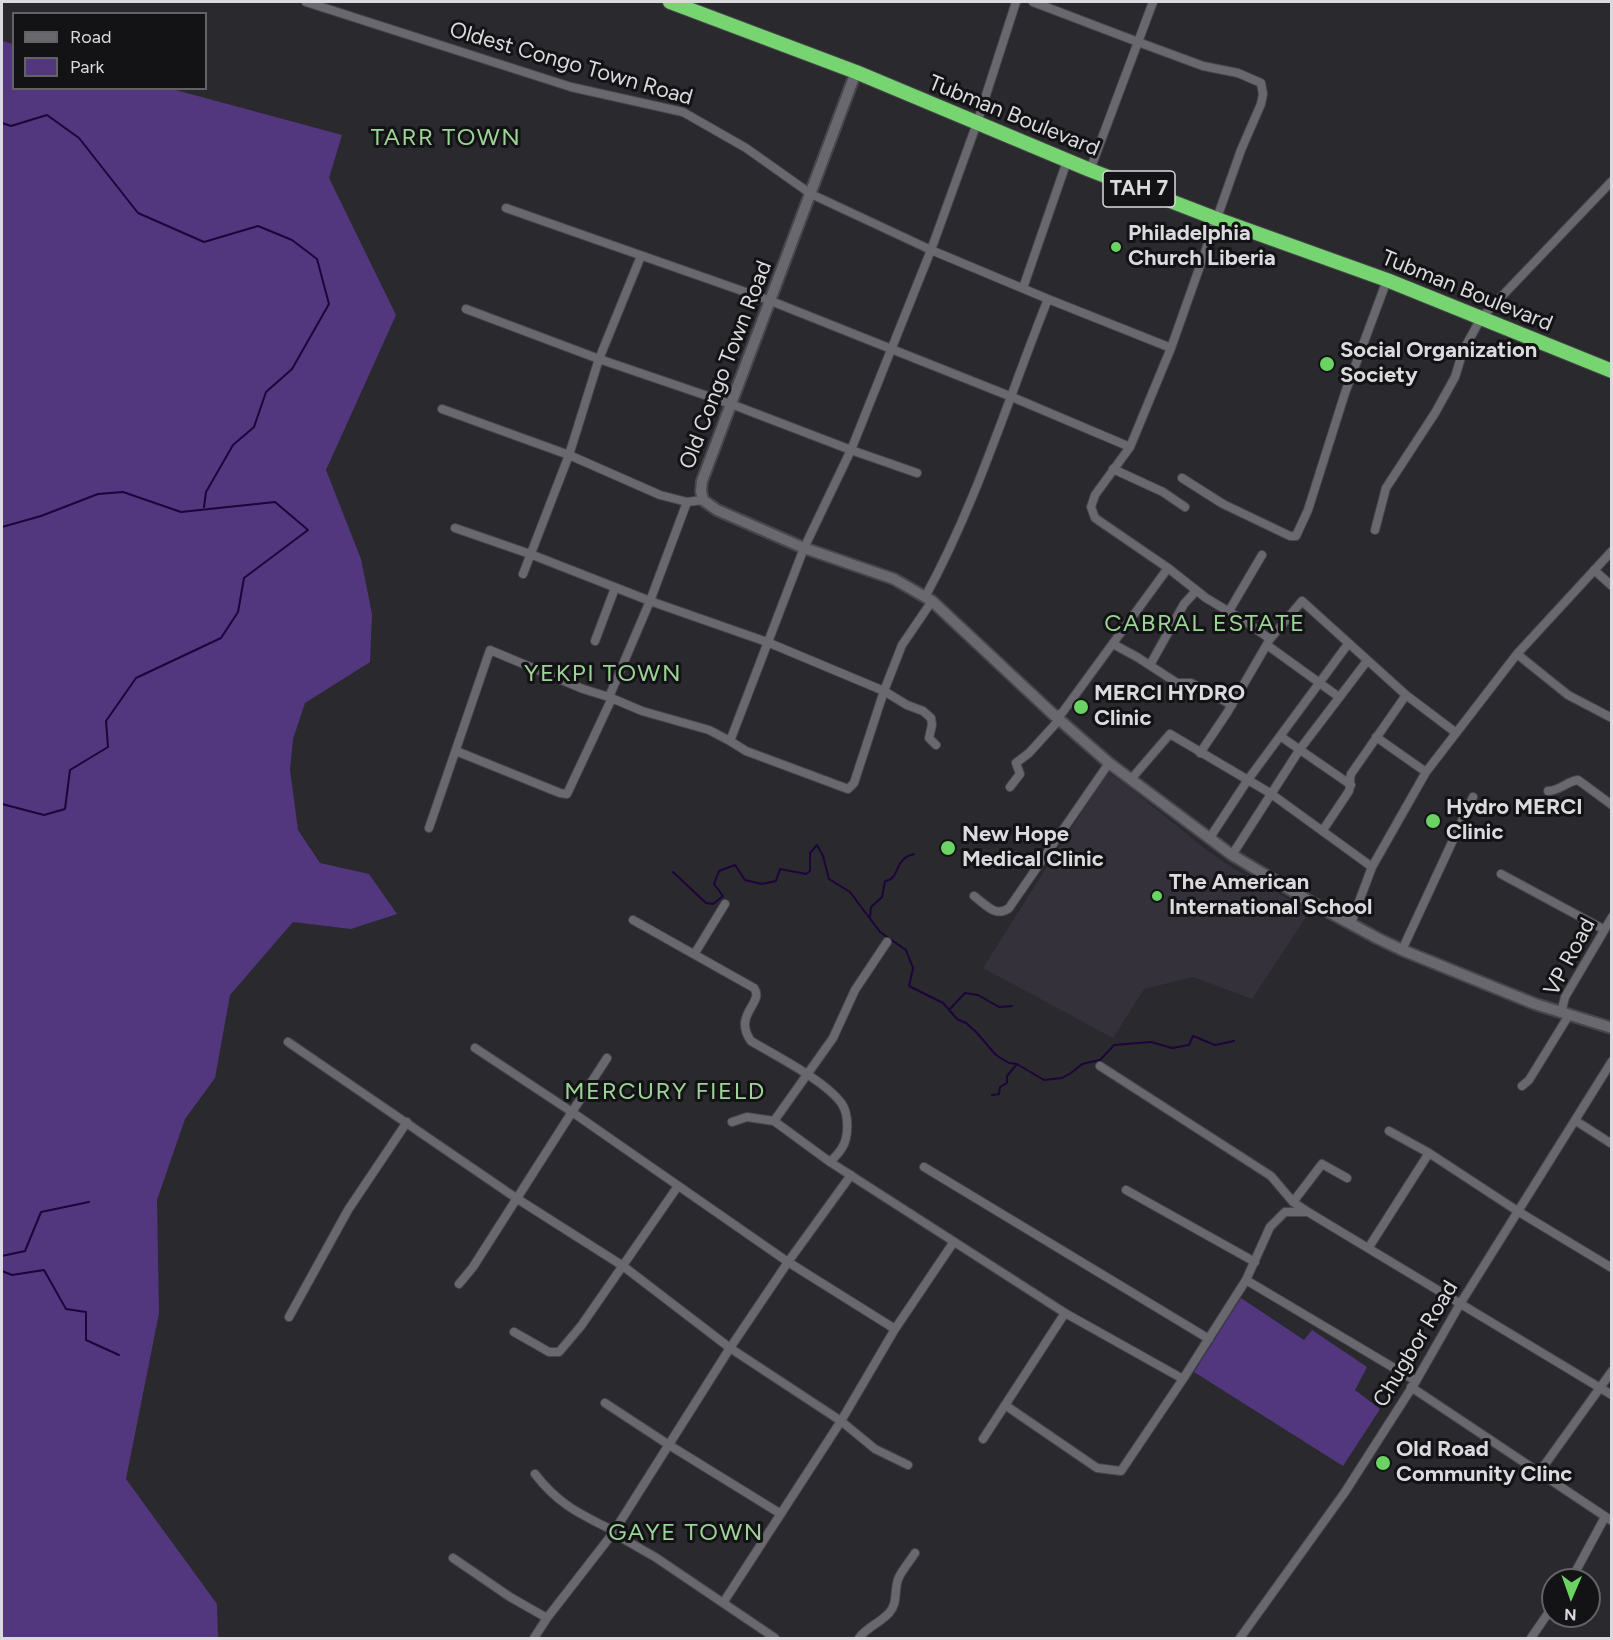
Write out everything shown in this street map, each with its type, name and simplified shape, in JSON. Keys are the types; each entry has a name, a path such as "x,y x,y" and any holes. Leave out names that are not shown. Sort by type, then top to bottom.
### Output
{"highway":[{"name":"Tubman Boulevard","path":"669,2 686,4 856,72 1067,161 1217,219 1387,280 1611,371"}],"street":[{"name":"Oldest Congo Town Road","path":"306,2 571,87 683,112 746,148 811,194 931,250 1171,348"},
{"path":"730,741 804,548 851,450 931,250 977,123 1016,2"},
{"path":"1033,2 1203,66 1238,73 1261,83 1263,94 1261,104 1241,150 1171,348 1130,447 1095,495 1091,507 1095,518 1168,568 1196,591 1229,611 1339,697"},
{"path":"1090,170 1153,2"},
{"name":"Old Congo Town Road","path":"856,72 702,481 703,500 717,510 804,548 894,579 928,599 1109,763 1232,855 1402,950 1534,1004 1611,1028"},
{"path":"1023,288 1067,161"},
{"path":"1375,530 1386,488 1435,413 1455,377 1463,351 1481,318 1611,181"},
{"path":"506,208 771,301 1012,397 1130,447"},
{"path":"523,574 569,455 600,359 642,256"},
{"path":"1182,478 1223,504 1290,536 1296,536 1308,510 1345,393 1387,280"},
{"path":"429,828 490,650 642,711 709,730 746,751 848,789 854,783 884,691 902,645 928,599 973,498 1048,299"},
{"path":"466,309 917,473"},
{"path":"442,409 569,455 660,495 687,502 703,500"},
{"path":"1113,469 1163,492 1185,507"},
{"path":"456,751 567,794 650,601 687,502"},
{"path":"455,528 767,642 884,691 907,705 924,711 931,718 929,738 936,745"},
{"path":"1350,923 1372,867 1426,772 1518,654 1611,552"},
{"path":"1229,611 1262,555"},
{"path":"1010,788 1020,774 1016,763 1029,753 1062,713 1168,568"},
{"path":"1594,570 1611,586"},
{"path":"595,640 615,588"},
{"path":"1150,665 1184,604 1196,591"},
{"path":"1200,753 1232,705 1269,642 1302,601 1406,695 1455,732"},
{"path":"1113,644 1177,683 1191,683 1232,705"},
{"path":"1209,839 1247,781 1348,644"},
{"path":"1518,654 1568,695 1611,718"},
{"path":"1232,855 1299,749 1367,661"},
{"path":"1323,830 1351,785 1351,774 1406,695"},
{"path":"1132,778 1170,734 1270,793 1372,867"},
{"path":"1280,736 1351,785"},
{"path":"1376,737 1426,772"},
{"path":"974,896 997,913 1004,913 1010,908 1109,763"},
{"path":"1548,791 1555,791 1578,780 1611,805"},
{"path":"1402,950 1473,797"},
{"path":"1501,873 1603,929"},
{"path":"695,953 725,904"},
{"name":"VP Road","path":"1522,1086 1533,1075 1565,1014 1565,997 1611,917"},
{"path":"633,920 754,988 757,997 744,1021 745,1032 751,1041 807,1075 833,1094 844,1106 848,1125 847,1137 842,1149 830,1162"},
{"path":"774,1121 833,1038 855,990 887,942"},
{"path":"288,1042 516,1198 623,1266 730,1348 841,1421 875,1449 908,1465"},
{"path":"476,1048 788,1262 895,1329"},
{"path":"459,1284 606,1058"},
{"name":"Chugbor Road","path":"1240,1638 1345,1492 1611,1061"},
{"path":"1100,1066 1271,1176 1293,1202 1308,1212 1611,1395"},
{"path":"732,1122 747,1116 774,1121 830,1162 953,1243 1065,1313 1183,1379"},
{"path":"1576,1121 1611,1144"},
{"path":"288,1317 348,1210 408,1122"},
{"path":"1389,1131 1429,1153 1519,1212 1611,1268"},
{"path":"1369,1247 1429,1153"},
{"path":"1293,1202 1323,1164 1347,1178"},
{"path":"924,1167 1209,1339"},
{"path":"534,1638 614,1532 730,1348 788,1262 851,1176"},
{"path":"514,1332 549,1352 559,1352 581,1326 678,1186"},
{"path":"1126,1190 1255,1262"},
{"path":"1005,1405 1097,1468 1121,1471 1246,1280 1270,1227 1285,1212 1308,1212"},
{"path":"723,1603 841,1421 895,1329 953,1243"},
{"path":"1246,1280 1413,1384 1538,1474 1608,1519 1578,1568"},
{"path":"983,1439 1065,1313"},
{"path":"1538,1474 1611,1371"},
{"path":"605,1403 781,1514"},
{"path":"534,1474 548,1491 566,1506 655,1557 775,1638"},
{"path":"859,1638 889,1613 897,1600 895,1589 899,1576 915,1553"},
{"path":"453,1558 510,1597 547,1618"},
{"path":"1531,1638 1541,1623"}],"shaded area":[{"name":"The American International School","path":"1107,772 1231,867 1310,911 1252,999 1193,977 1144,989 1113,1038 983,968"}],"green space":[{"path":"2,41 12,44 12,90 176,90 342,135 329,178 396,315 326,470 361,559 372,614 370,662 305,703 293,739 290,770 298,830 320,863 369,874 397,914 351,929 293,922 230,995 215,1078 185,1119 157,1200 159,1313 126,1479 217,1604 218,1638 2,1638"},
{"path":"1241,1298 1304,1340 1312,1330 1367,1367 1355,1390 1380,1409 1343,1466 1194,1372"}],"waterway":[{"path":"2,123 11,126 47,115 79,138 138,213 204,242 258,226 292,240 317,259 329,304 292,369 266,392 254,427 233,445 206,492 204,507"},
{"path":"2,527 41,516 98,494 123,492 181,512 275,502 308,530 244,578 238,612 221,638 136,678 106,721 108,747 70,770 65,809 44,815 2,804"},
{"path":"673,872 706,903 713,904 723,896 714,884 719,871 735,865 745,880 762,884 776,881 780,869 806,874 810,871 810,853 817,845 823,856 829,879 850,892 880,932 906,950 913,968 909,986 943,1003 957,1019 976,1032 996,1055 1044,1080 1062,1078 1082,1064 1100,1060 1114,1045 1151,1042 1172,1048 1189,1045 1193,1036 1215,1045 1234,1041"},
{"path":"870,917 871,907 882,897 885,881 892,878 904,859 914,854"},
{"path":"949,1010 965,993 978,995 999,1007 1012,1006"},
{"path":"992,1095 999,1094 1000,1087 1007,1083 1007,1076 1017,1064"},
{"path":"2,1256 25,1251 41,1212 89,1202"},
{"path":"2,1271 12,1275 44,1270 66,1309 86,1312 86,1340 119,1355"}],"place":[{"name":"Philadelphia Church Liberia","path":"1116,247"},
{"name":"Social Organization Society","path":"1327,364"},
{"name":"MERCI HYDRO Clinic","path":"1081,707"},
{"name":"Hydro MERCI Clinic","path":"1433,821"},
{"name":"New Hope Medical Clinic","path":"948,848"},
{"name":"The American International School","path":"1157,896"},
{"name":"Old Road Community Clinc","path":"1383,1463"}],"district":[{"name":"TARR TOWN","path":"446,138"},
{"name":"CABRAL ESTATE","path":"1205,624"},
{"name":"YEKPI TOWN","path":"603,674"},
{"name":"MERCURY FIELD","path":"665,1092"},
{"name":"GAYE TOWN","path":"686,1533"}]}
